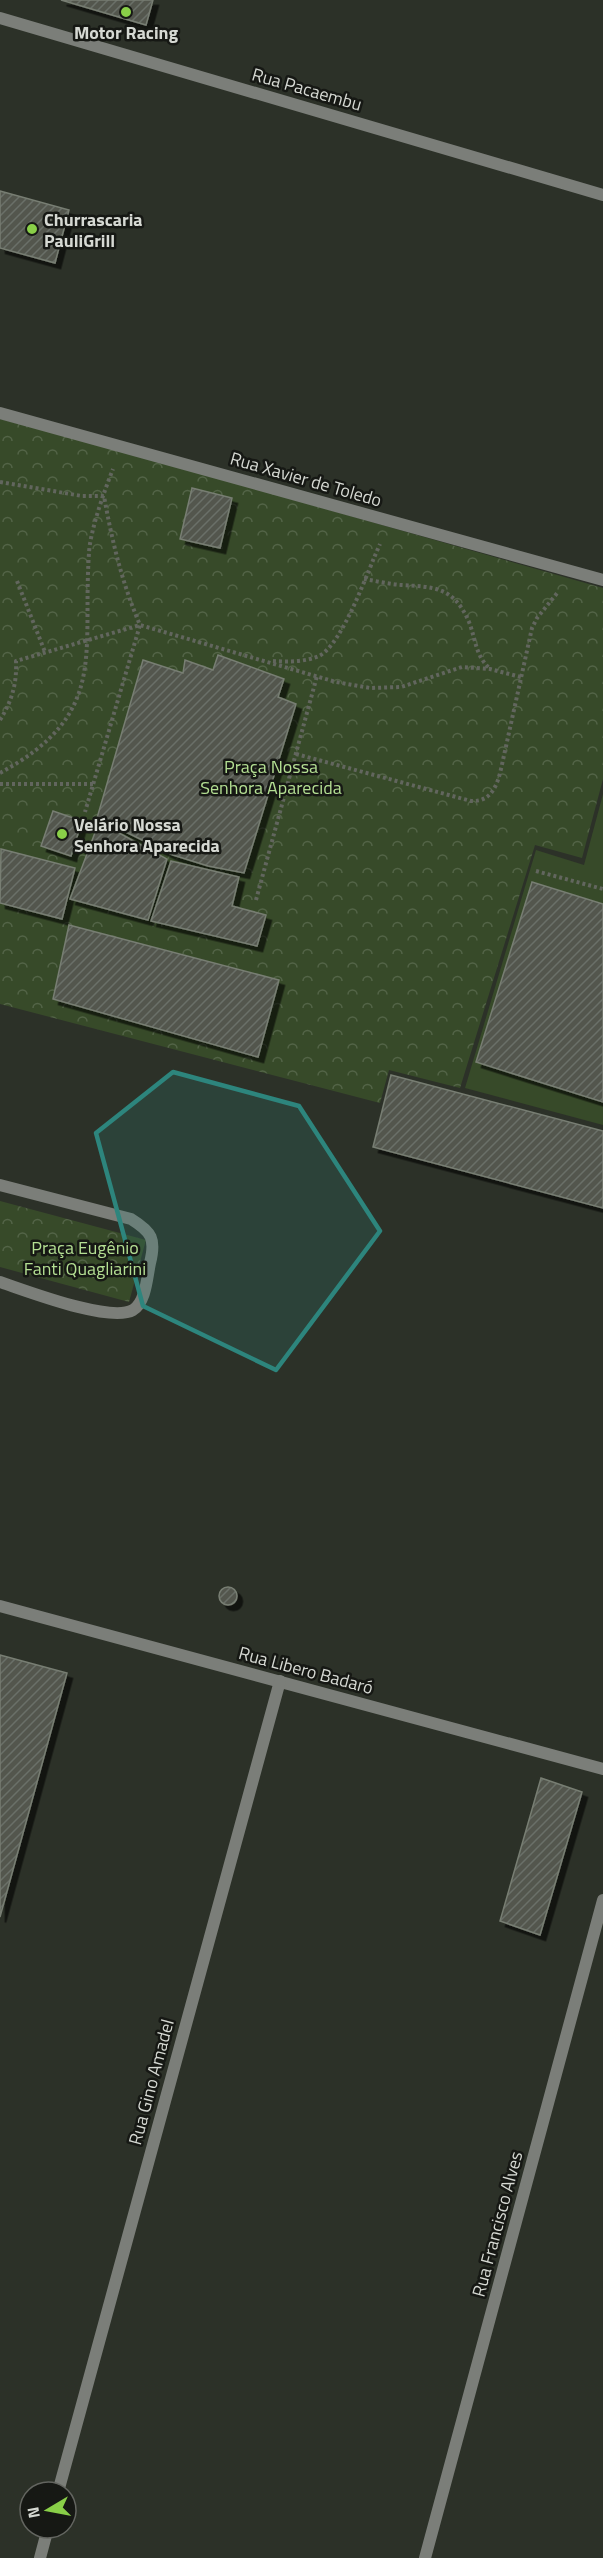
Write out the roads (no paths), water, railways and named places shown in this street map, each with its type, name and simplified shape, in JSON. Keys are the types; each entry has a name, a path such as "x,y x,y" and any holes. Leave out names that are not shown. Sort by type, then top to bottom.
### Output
{"street":[{"name":"Rua Pacaembu","path":"0,18 603,195"},
{"name":"Rua Xavier de Toledo","path":"0,413 603,580"},
{"path":"0,1185 131,1219 146,1228 154,1246 142,1299 133,1310 100,1313 0,1282"},
{"name":"Rua Libero Badaró","path":"0,1606 603,1769"},
{"name":"Rua Gino Amadel","path":"61,2480 280,1681"},
{"name":"Rua Francisco Alves","path":"425,2558 603,1900"},
{"path":"40,2558 45,2540"}],"place":[{"name":"Motor Racing","path":"126,12"},
{"name":"Churrascaria PauliGrill","path":"32,229"},
{"name":"Velário Nossa Senhora Aparecida","path":"62,834"}],"park label":[{"name":"Praça Nossa Senhora Aparecida","path":"271,776"},
{"name":"Praça Eugênio Fanti Quagliarini","path":"85,1257"}]}
